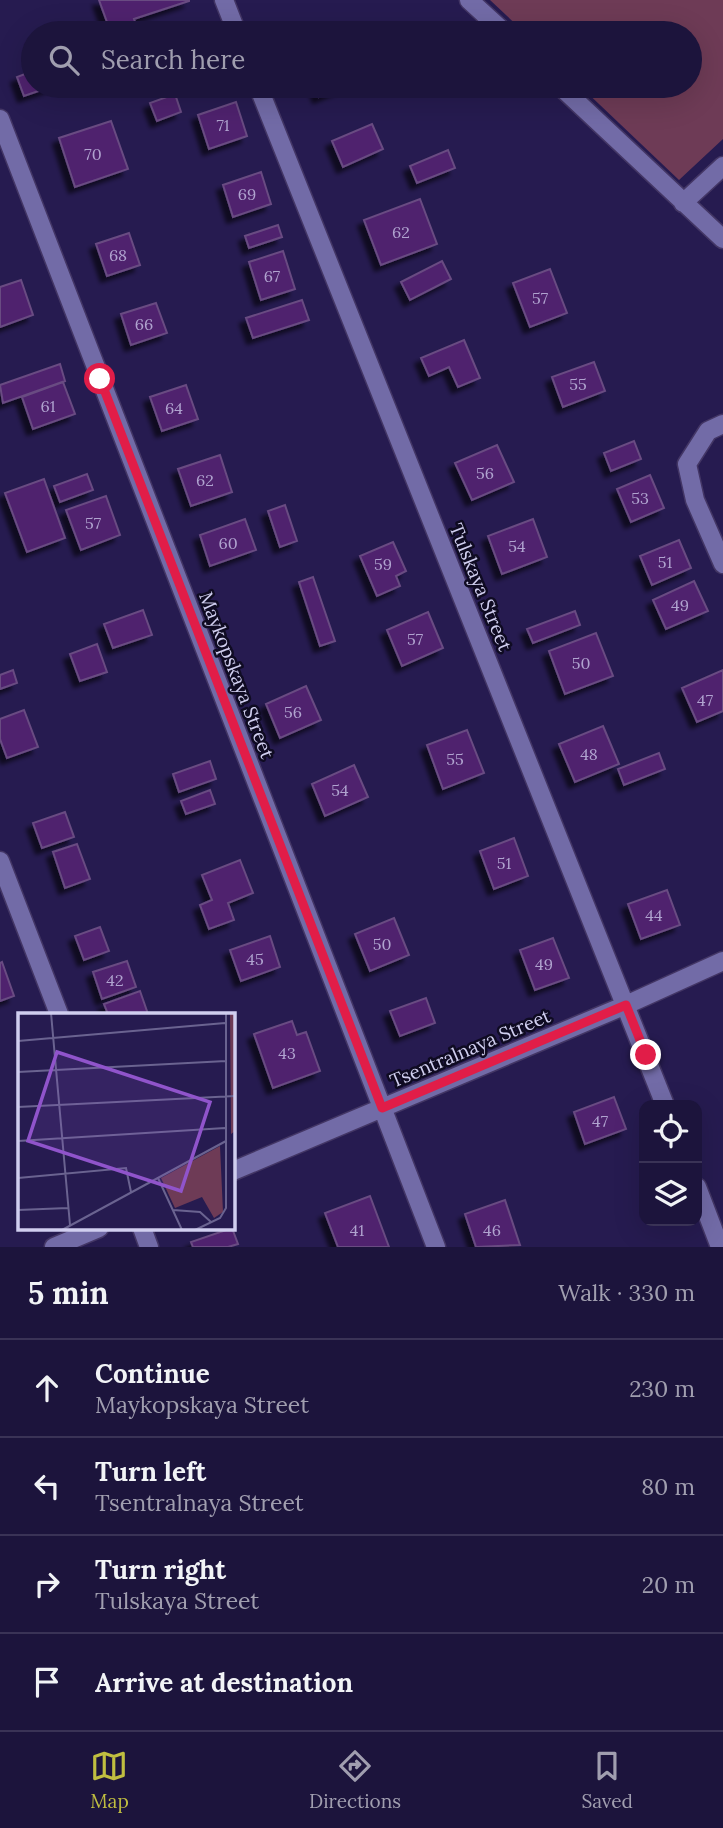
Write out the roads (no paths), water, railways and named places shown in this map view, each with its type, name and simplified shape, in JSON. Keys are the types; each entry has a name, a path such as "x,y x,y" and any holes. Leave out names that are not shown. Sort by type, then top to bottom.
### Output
{"street":[{"path":"223,0 232,21"},
{"path":"470,0 492,21"},
{"name":"Tulskaya Street","path":"263,98 663,1100"},
{"path":"573,98 723,239"},
{"name":"Maykopskaya Street","path":"0,119 436,1247"},
{"path":"683,202 723,166"},
{"path":"723,424 708,431 687,464 695,500 723,564"},
{"path":"0,861 59,1013"},
{"name":"Tsentralnaya Street","path":"234,1171 626,1005 723,961"},
{"path":"702,1200 720,1247"},
{"path":"54,1247 94,1230"},
{"path":"143,1230 149,1247"}]}
